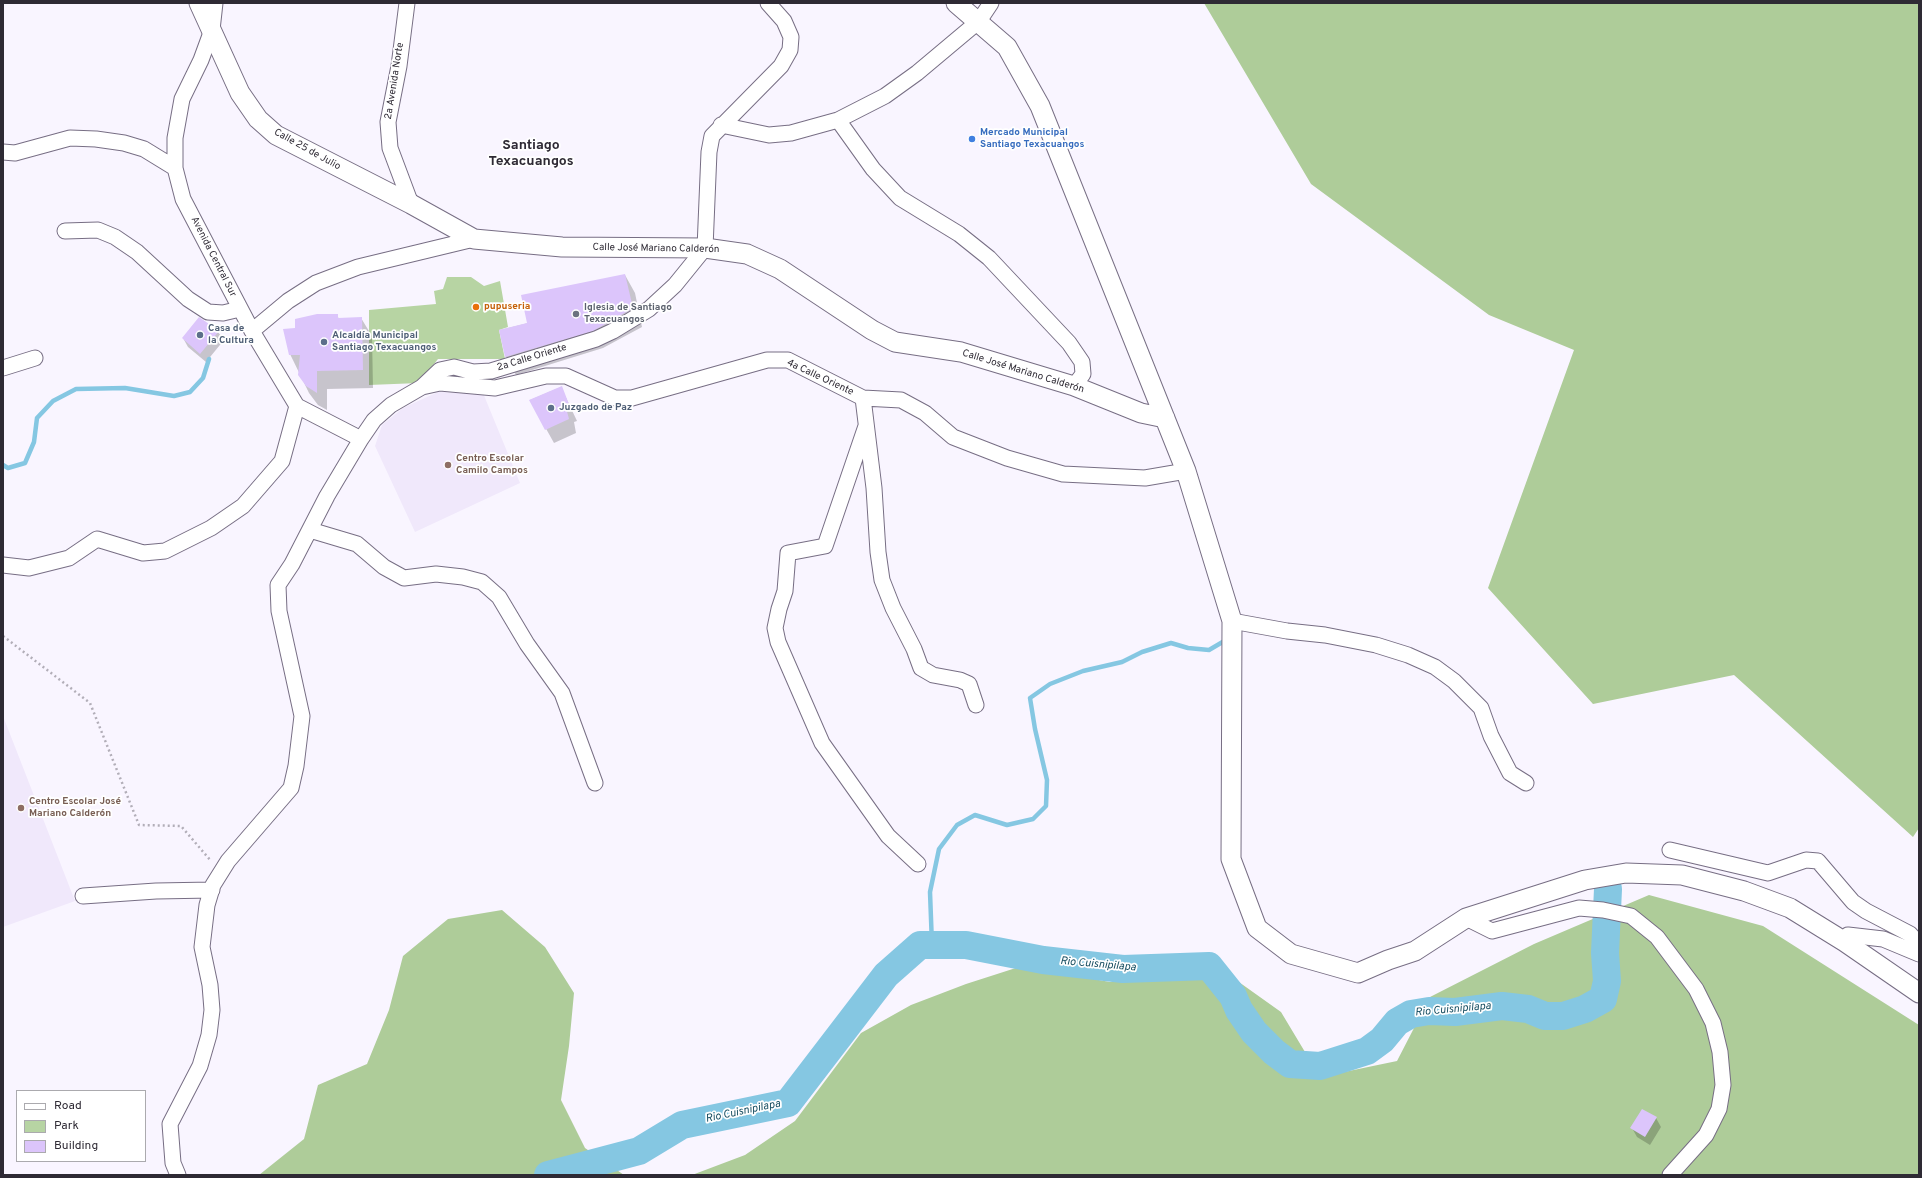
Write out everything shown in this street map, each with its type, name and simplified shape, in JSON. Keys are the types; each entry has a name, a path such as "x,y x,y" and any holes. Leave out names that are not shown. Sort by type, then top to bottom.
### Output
{"street":[{"name":"Calle 25 de Julio","path":"199,3 240,93 258,119 276,135 411,204 474,239"},
{"name":"Avenida Central Sur","path":"215,3 212,30 201,60 182,99 175,138 175,168 183,200 252,331 298,406"},
{"name":"2a Avenida Norte","path":"407,3 399,66 388,122 390,148 411,204"},
{"path":"705,248 709,152 712,136 781,66 790,50 790,36 784,21 768,3"},
{"path":"956,3 979,21 1007,47 1040,106 1186,471 1232,621 1231,859 1257,928 1291,954 1358,973 1388,960 1415,951 1466,918 1585,880 1626,873 1682,875 1744,891 1790,908 1845,942 1919,993"},
{"path":"722,125 769,135 792,134 838,120 885,96 917,73 979,21 991,3"},
{"path":"838,120 868,164 900,198 960,234 989,258 1069,343 1082,362 1083,374 1074,386"},
{"path":"3,152 15,152 70,138 96,139 124,143 144,149 175,168"},
{"path":"65,231 98,230 115,237 137,252 188,299 208,312 223,313 240,309"},
{"name":"Calle José Mariano Calderón","path":"252,331 288,301 316,283 358,267 474,239 562,247 705,248 746,254 780,269 872,330 896,342 962,352 1074,386 1141,413 1165,418"},
{"name":"2a Calle Oriente","path":"178,1175 172,1163 170,1124 200,1066 209,1035 211,1016 210,985 202,947 207,905 212,890 221,872 238,849 292,788 302,716 278,611 278,585 292,564 327,496 374,420 391,405 422,387 440,370 454,367 473,372 491,371 596,340 649,309 675,285 705,248"},
{"path":"3,368 35,358"},
{"name":"4a Calle Oriente","path":"422,387 440,383 495,388 546,376 566,376 615,398 632,398 767,360 788,360 863,398 902,400 925,414 953,437 1007,458 1063,474 1146,478 1186,471"},
{"path":"863,398 874,488 878,552 882,580 893,608 914,649 921,668 933,675 960,680 969,684 976,705"},
{"path":"3,565 28,568 69,558 97,539 143,553 165,551 211,528 242,506 282,460 298,406 361,439"},
{"path":"866,426 826,546 788,553 785,592 778,610 775,628 781,649 822,743 888,836 918,864"},
{"path":"310,530 357,544 384,567 404,578 436,574 463,577 482,582 499,597 527,644 562,693 595,783"},
{"path":"1232,621 1287,632 1325,635 1376,646 1408,655 1435,666 1454,681 1481,708 1491,736 1510,774 1526,783"},
{"path":"1670,850 1768,873 1806,860 1818,861 1853,902 1866,911 1910,934 1919,944"},
{"path":"83,896 156,890 212,890"},
{"path":"1466,918 1492,932 1579,908 1609,911 1631,916 1656,937 1696,989 1713,1023 1720,1052 1723,1084 1718,1109 1706,1135 1670,1175"},
{"path":"1845,942 1848,935 1877,938 1919,954"}],"path":[{"path":"3,636 90,702 139,825 181,826 221,872"}],"shaded area":[{"name":"Centro Escolar Camilo Campos","path":"438,392 483,393 520,483 415,532 375,446 382,425 403,408"},
{"name":"Centro Escolar José Mariano Calderón","path":"3,716 75,901 3,927"}],"green space":[{"path":"1204,3 1919,3 1919,828 1913,837 1734,675 1593,704 1488,588 1574,350 1489,315 1311,184"},
{"path":"447,277 471,277 484,286 500,281 508,327 499,330 505,359 438,359 419,383 369,385 369,310 436,304 434,291 443,289"},
{"path":"1649,895 1763,926 1919,1025 1919,1175 692,1175 745,1155 795,1121 861,1033 911,1005 966,984 1022,966 1110,982 1222,970 1281,1012 1320,1077 1397,1061 1430,997 1534,944"},
{"path":"502,910 545,947 574,993 569,1046 561,1100 585,1148 624,1175 259,1175 304,1139 318,1085 367,1064 389,1010 403,956 448,919"}],"building":[{"name":"Iglesia de Santiago Texacuangos","path":"625,274 633,308 593,331 505,357 499,330 527,323 521,295"},
{"name":"Alcaldía Municipal Santiago Texacuangos","path":"317,314 338,314 338,318 362,317 363,370 317,371 317,393 306,386 298,375 300,355 289,355 283,329 295,328 295,319"},
{"name":"Casa de la Cultura","path":"199,317 219,331 200,354 182,338"},
{"name":"Juzgado de Paz","path":"562,386 570,407 566,408 569,419 545,430 529,400"},
{"path":"1642,1109 1657,1117 1645,1137 1630,1128"}],"waterway":[{"path":"3,465 8,468 25,463 34,442 37,418 53,401 76,389 125,388 174,396 190,392 203,378 209,359"},
{"path":"932,945 930,892 939,849 957,825 975,815 1007,825 1033,819 1046,806 1047,780 1035,729 1030,698 1050,684 1083,671 1122,662 1142,652 1171,643 1188,648 1209,650 1226,640"},
{"name":"Rio Cuisnipilapa","path":"548,1175 639,1151 682,1125 788,1103 886,975 920,945 966,945 1043,960 1123,969 1209,966 1233,996 1239,1010 1254,1032 1274,1052 1290,1064 1320,1066 1367,1051 1382,1040 1397,1022 1411,1014 1429,1011 1455,1012 1502,1006 1528,1009 1545,1016 1563,1016 1585,1009 1603,999 1607,981 1605,953 1608,889"}],"place":[{"name":"Mercado Municipal Santiago Texacuangos","path":"972,139"},
{"name":"pupuseria","path":"476,307"},
{"name":"Iglesia de Santiago Texacuangos","path":"576,314"},
{"name":"Casa de la Cultura","path":"200,335"},
{"name":"Alcaldía Municipal Santiago Texacuangos","path":"324,342"},
{"name":"Juzgado de Paz","path":"551,408"},
{"name":"Centro Escolar Camilo Campos","path":"448,465"},
{"name":"Centro Escolar José Mariano Calderón","path":"21,808"}],"district":[{"name":"Santiago Texacuangos","path":"531,154"}]}
